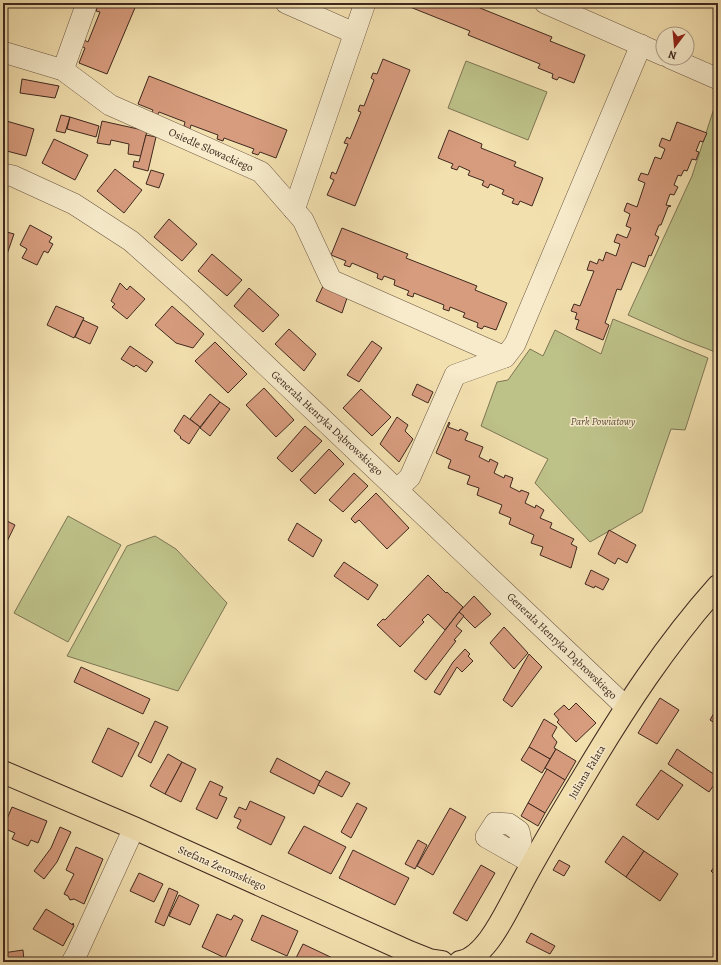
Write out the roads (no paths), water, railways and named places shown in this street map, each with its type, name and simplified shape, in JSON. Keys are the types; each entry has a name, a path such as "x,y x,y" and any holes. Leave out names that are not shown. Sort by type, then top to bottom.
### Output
{"main road":[{"name":"Juliana Fałata","path":"464,962 480,951 493,935 523,858 626,707 681,630 718,586"},
{"name":"Stefana Żeromskiego","path":"3,772 134,828 428,960 442,962"}],"street":[{"path":"63,70 87,3"},
{"path":"286,3 354,33"},
{"path":"294,210 365,3"},
{"path":"545,3 577,10 655,51"},
{"path":"398,489 410,477 455,375 505,357 515,344 641,45"},
{"name":"Osiedle Słowackiego","path":"3,52 63,70 110,105 261,172 303,220 331,280 505,357"},
{"path":"688,66 718,79"},
{"name":"Generała Henryka Dąbrowskiego","path":"3,174 13,176 74,204 131,241 200,302 626,707"},
{"path":"72,962 134,828"}],"park label":[{"name":"Park Powiatowy","path":"603,421"}]}
